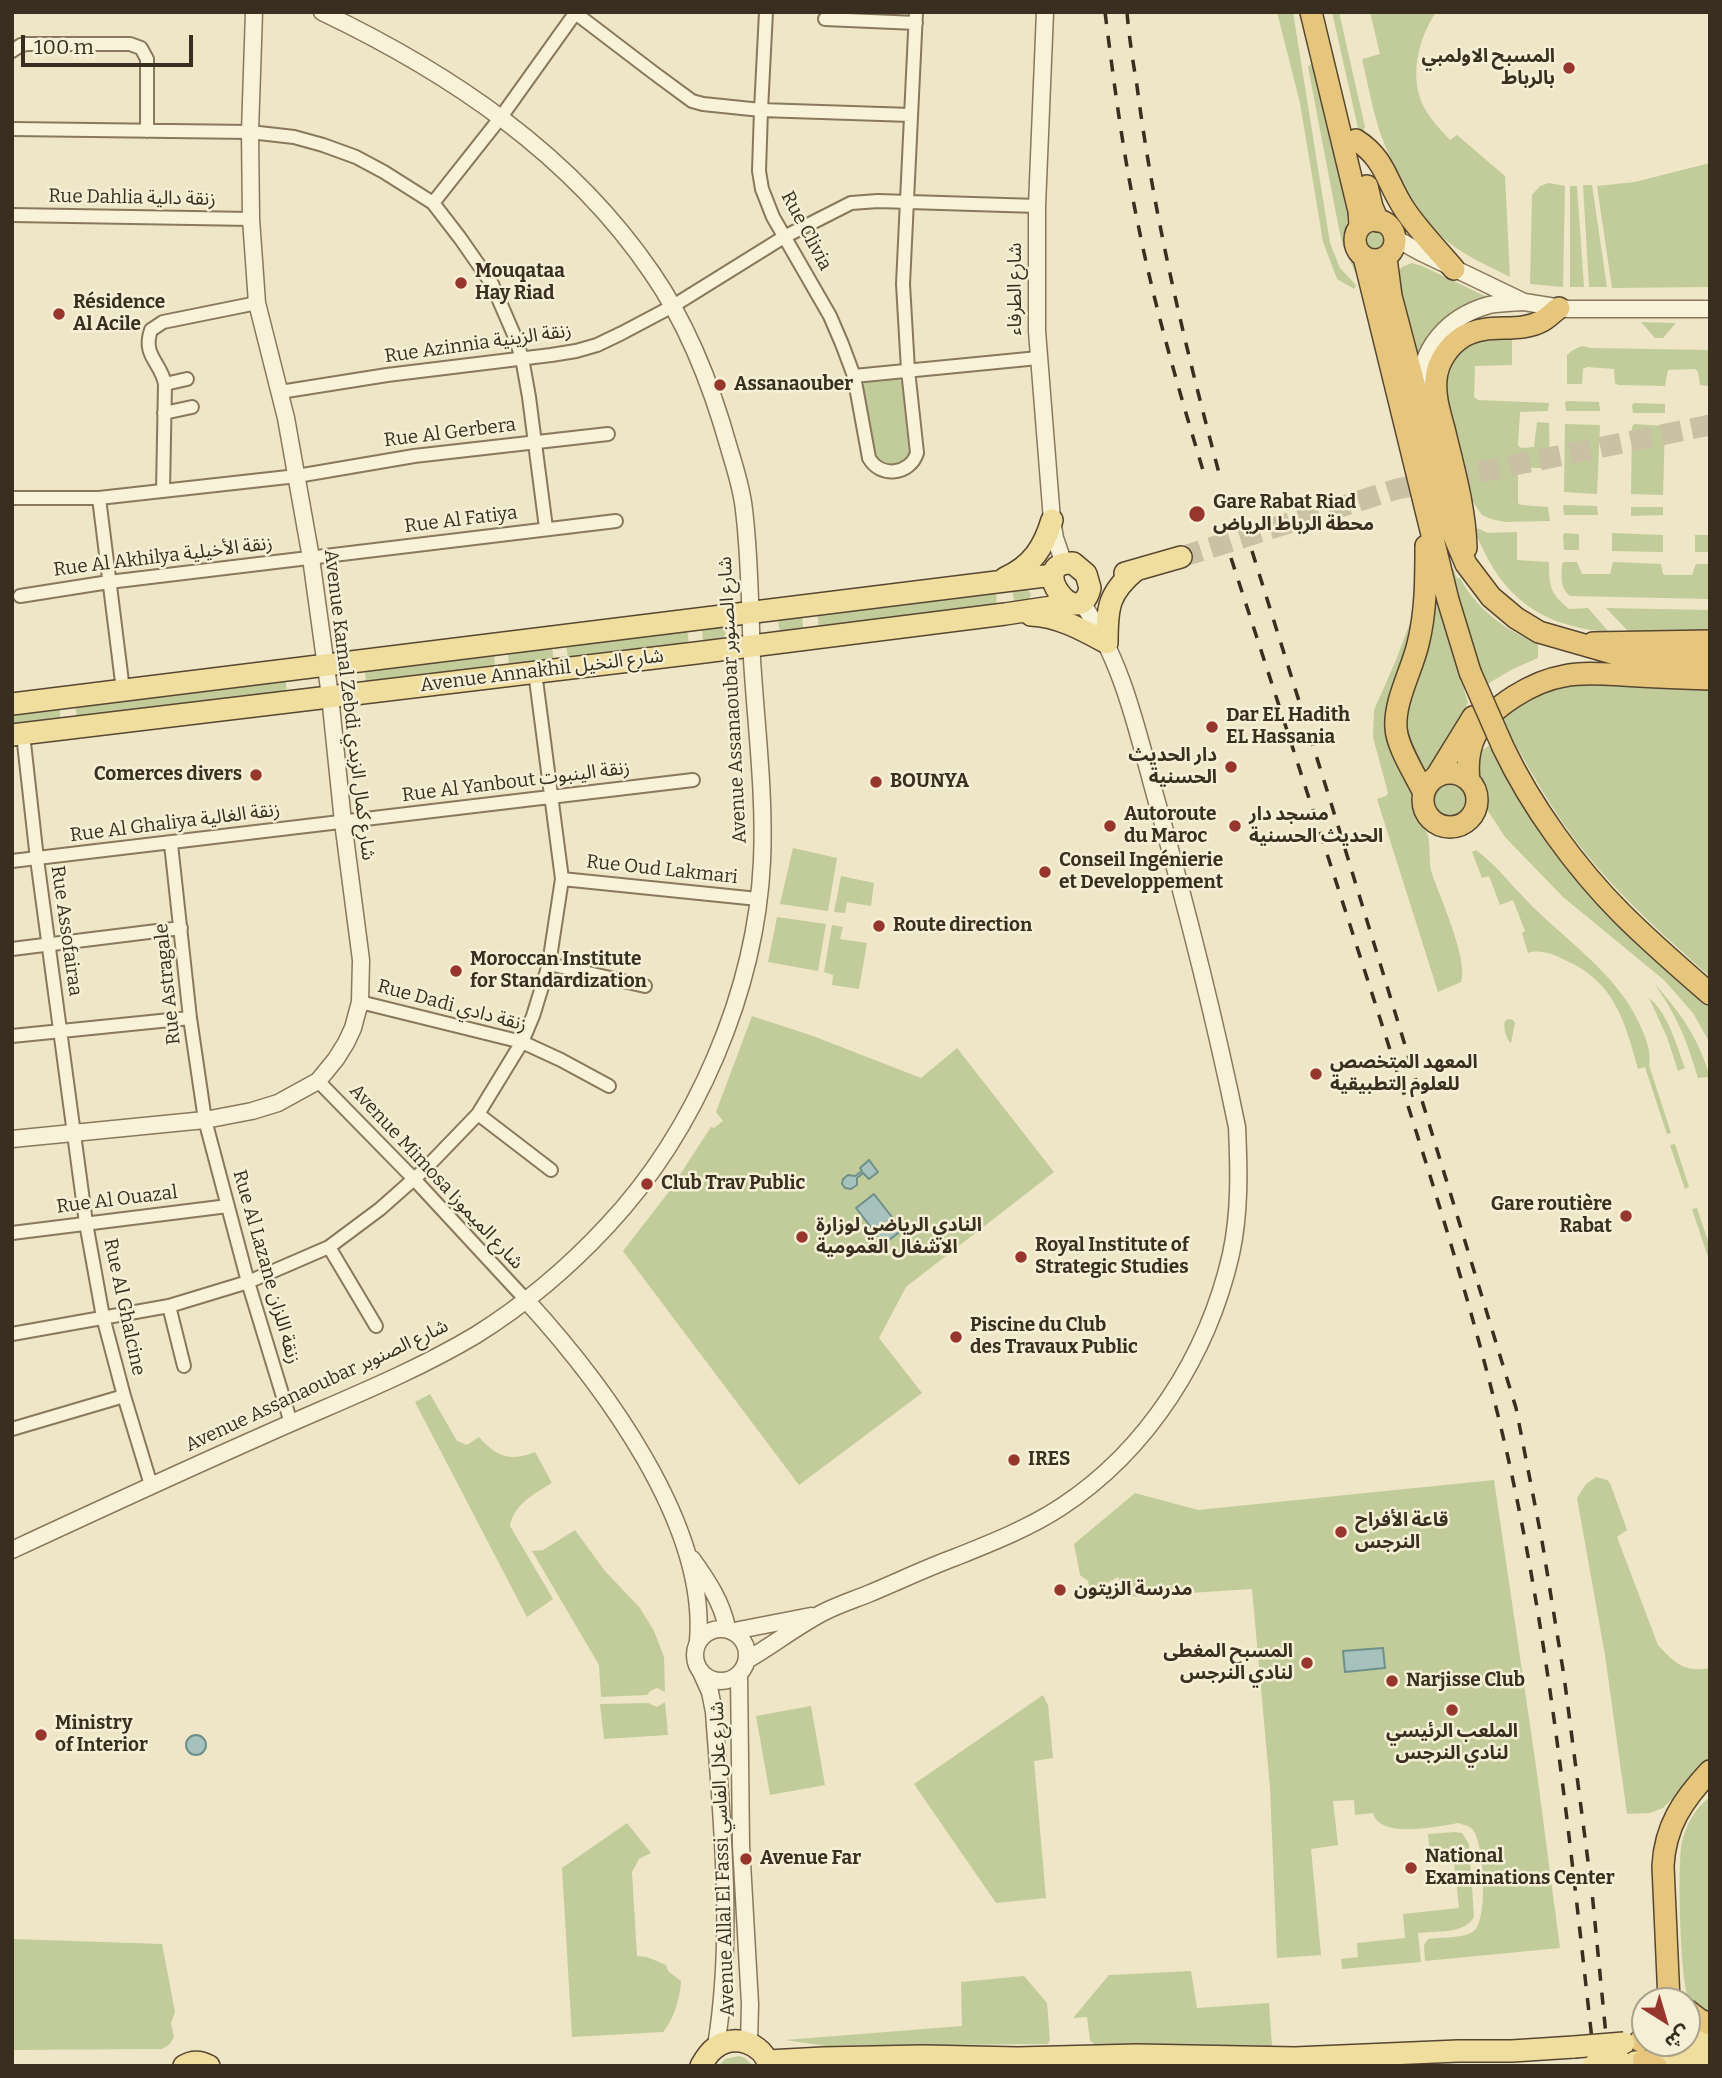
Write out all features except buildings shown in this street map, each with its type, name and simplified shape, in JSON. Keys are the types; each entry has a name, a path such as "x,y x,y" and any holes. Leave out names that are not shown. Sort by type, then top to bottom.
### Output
{"highway":[{"path":"1311,12 1359,211 1369,224 1391,227 1395,238 1394,249 1386,258 1375,261 1364,257"},
{"path":"1325,12 1372,207 1369,224 1355,237 1355,243 1364,257 1450,609 1470,672 1503,747 1529,794 1590,880 1621,914 1710,994"},
{"path":"1356,139 1376,156 1393,193 1406,213 1454,269"},
{"path":"1386,258 1391,296 1418,406 1454,536 1466,564 1491,597 1516,618 1539,632 1619,655"},
{"path":"1466,564 1463,508 1436,393 1437,370 1447,352 1463,337 1487,328 1534,324 1559,308"},
{"path":"1420,485 1426,540 1424,607 1418,644 1404,688 1396,728 1405,754 1430,785"},
{"path":"1577,643 1625,640 1710,641"},
{"path":"1710,661 1619,655 1563,663 1509,684 1472,718 1430,785 1424,809 1434,822 1448,827 1460,825 1471,817 1477,805 1467,763 1481,725 1516,695 1539,684 1564,676 1594,674 1710,680"},
{"path":"1430,785 1449,773 1469,780"},
{"path":"1668,1987 1664,1846 1675,1815 1710,1771"},
{"path":"1678,1987 1674,1878 1676,1841 1689,1810 1710,1789"}],"main road":[{"path":"1000,581 1019,572 1031,562 1048,535 1052,520"},
{"name":"Avenue Annakhil شارع النخيل","path":"18,734 1005,614 1081,597 1136,570 1181,557"},
{"path":"1073,563 1086,574 1081,597 1064,600 1054,584 1059,569 1073,563"},
{"name":"Avenue Annakhil شارع النخيل","path":"12,704 1000,581 1059,569"},
{"path":"1005,614 1046,616 1107,643 1109,607 1115,591 1136,570"},
{"path":"701,2066 716,2046 738,2041 757,2048 769,2064 823,2058 1137,2055 1280,2062 1574,2047 1631,2050"},
{"path":"1594,2066 1631,2053"},
{"path":"184,2066 201,2062 209,2066"}],"street":[{"name":"Avenue Kamal Zebdi شارع كمال الزبدي","path":"12,1139 205,1120 278,1103 318,1081 346,1043 360,1002 360,960 326,666 297,475 281,392 257,303 251,219 250,132 254,12"},
{"name":"Avenue Assanaoubar شارع الصنوبر","path":"12,1550 406,1372 478,1334 561,1272 611,1221 645,1180 673,1139 712,1063 734,1007 750,949 762,867 763,806 744,508 721,418 690,340 653,274 625,236 599,206 538,146 480,101 376,38 322,12"},
{"name":"Rue Clivia","path":"766,12 761,110 762,189 784,237 830,316 854,376 869,458 876,468 889,471 909,466 917,453 908,370 904,284 916,18"},
{"name":"شارع الطرفاء","path":"1045,12 1037,206 1038,358 1052,520 1059,569"},
{"path":"433,203 501,117 575,13 692,100 712,106 761,110 911,115"},
{"path":"825,19 916,18"},
{"path":"12,51 27,44 130,44 141,48 147,59 147,131"},
{"path":"12,129 250,132 294,137 355,158 401,182 433,203 492,284 522,358 546,528"},
{"name":"Rue Azinnia زنقة الزينية","path":"281,392 387,375 576,351 597,345 673,306 784,237 851,203 878,201 1037,206"},
{"name":"Rue Dahlia زنقة دالية","path":"12,215 251,219"},
{"path":"1395,238 1524,302"},
{"path":"1418,406 1419,378 1431,345 1448,327 1490,305 1524,302 1559,308 1710,309"},
{"path":"163,491 165,384 148,346 151,330 156,325 257,303"},
{"path":"854,376 1038,358"},
{"path":"165,384 187,379"},
{"path":"164,413 192,407"},
{"name":"Rue Al Gerbera","path":"12,498 99,498 297,475 414,456 608,434"},
{"path":"99,498 123,691"},
{"name":"Rue Al Fatiya","path":"310,558 616,521"},
{"name":"Rue Al Akhilya زنقة الأخيلية","path":"20,596 109,582 310,558"},
{"path":"526,1300 564,1344 620,1420 673,1513 687,1551 699,1606 695,1658 701,1672 716,1681 724,1681 823,1613 975,1550 1060,1508 1102,1478 1139,1438 1185,1374 1204,1337 1221,1293 1232,1253 1237,1215 1237,1127 1188,912 1133,717 1107,643 1081,597"},
{"path":"12,1334 169,1306 248,1282 329,1247 380,1209 414,1179 478,1114 522,1042 533,1016 549,964 562,879 535,672"},
{"name":"Rue Assofairaa","path":"18,734 75,1133"},
{"name":"Rue Al Yanbout زنقة الينبوت","path":"343,822 693,780"},
{"name":"Rue Al Ghaliya زنقة الغالية","path":"12,861 343,822"},
{"name":"Rue Astragale","path":"171,844 190,1018 205,1120"},
{"name":"Rue Oud Lakmari","path":"562,879 758,899"},
{"path":"12,949 181,928"},
{"path":"549,964 645,986"},
{"name":"Rue Dadi زنقة دادي","path":"360,1002 522,1042 608,1086"},
{"path":"12,1036 190,1018"},
{"name":"Avenue Mimosa شارع الميموزا","path":"318,1081 414,1179 526,1300"},
{"path":"478,1114 551,1170"},
{"name":"Rue Al Lazane زنقة اللزان","path":"205,1120 248,1282 291,1423"},
{"name":"Rue Al Ghalcine","path":"75,1133 86,1223 103,1317 151,1485"},
{"name":"Rue Al Ouazal","path":"12,1233 228,1206"},
{"path":"329,1247 376,1326"},
{"path":"169,1306 184,1366"},
{"path":"12,1429 124,1396"},
{"path":"687,1551 709,1583 731,1630 746,1643 743,1667"},
{"path":"698,1641 710,1630 731,1630 823,1613"},
{"name":"Avenue Allal El Fassi شارع علال الفاسي","path":"743,1667 741,1845 750,2004 749,2043"},
{"name":"Avenue Allal El Fassi شارع علال الفاسي","path":"701,1672 710,1692 714,1712 724,1886 723,2004 716,2046"}],"green space":[{"path":"1277,12 1293,12 1330,243 1340,268 1356,285 1354,289 1337,279 1323,242 1300,103"},
{"path":"1332,12 1339,12 1365,127 1363,130 1358,128"},
{"path":"1370,12 1436,12 1424,34 1417,59 1420,97 1430,117 1450,140 1457,135 1505,176 1510,277 1465,253 1440,235 1421,212 1403,182 1381,136 1362,59 1380,54"},
{"path":"1314,65 1348,208 1345,245 1359,280 1343,247 1339,229 1308,67"},
{"path":"1710,163 1710,287 1612,288 1597,186 1635,182"},
{"path":"1549,183 1565,186 1563,287 1530,284 1532,195 1540,186"},
{"path":"1583,185 1592,185 1607,287 1589,287"},
{"path":"1570,186 1577,186 1584,287 1570,287"},
{"path":"1376,230 1384,233 1387,241 1384,249 1376,252 1368,249 1365,241 1368,233"},
{"path":"1412,263 1487,297 1444,324 1427,341 1413,362 1397,273 1402,267"},
{"path":"1641,322 1676,323 1663,338 1655,338"},
{"path":"1512,335 1512,365 1475,366 1474,397 1478,400 1549,403 1548,411 1520,412 1518,445 1521,448 1534,447 1537,422 1549,423 1550,466 1518,471 1518,503 1548,507 1550,521 1505,522 1482,515 1471,499 1447,402 1448,373 1462,350 1483,339"},
{"path":"1582,346 1710,350 1710,386 1700,385 1695,369 1668,370 1665,386 1618,385 1615,383 1614,369 1587,367 1583,369 1582,384 1567,384 1567,355"},
{"path":"896,376 902,382 909,454 902,463 883,466 875,458 862,386 869,378"},
{"path":"1567,401 1599,402 1600,411 1566,411"},
{"path":"1634,403 1665,404 1665,413 1633,413"},
{"path":"1565,424 1600,425 1597,494 1564,492"},
{"path":"1634,424 1665,426 1663,495 1631,494"},
{"path":"1565,505 1597,506 1598,515 1564,515"},
{"path":"1631,507 1663,507 1663,515 1631,516"},
{"path":"1477,528 1488,533 1517,532 1517,560 1549,562 1550,584 1554,594 1569,609 1588,608 1609,632 1562,623 1526,604 1497,574 1475,531"},
{"path":"1565,533 1579,534 1579,550 1564,550"},
{"path":"1612,533 1663,535 1663,552 1612,551"},
{"path":"1695,535 1710,535 1710,552 1695,552"},
{"path":"1564,562 1577,562 1582,574 1610,574 1613,562 1661,564 1663,574 1692,575 1696,564 1710,564 1710,599 1570,596 1562,581"},
{"path":"1453,568 1457,578 1460,578 1475,600 1493,618 1538,644 1538,658 1484,686 1449,570"},
{"path":"1027,589 1031,594 1029,601 1015,605 1012,590"},
{"path":"996,591 997,607 819,628 817,612"},
{"path":"1435,593 1468,703 1426,774 1407,744 1402,727"},
{"path":"1606,608 1710,610 1710,633 1628,631"},
{"path":"802,615 803,629 780,631 778,623 782,617"},
{"path":"1413,619 1396,695 1416,787 1411,804 1428,836 1432,874 1457,945 1462,972 1461,982 1438,992 1377,799 1388,793 1373,737 1374,710"},
{"path":"721,626 726,632 724,637 703,641 702,628"},
{"path":"687,629 689,644 568,659 566,644"},
{"path":"552,647 554,662 509,667 508,652"},
{"path":"494,653 495,668 366,684 365,669"},
{"path":"285,677 287,692 77,719 75,704"},
{"path":"1573,685 1710,688 1710,977 1630,903 1587,855 1552,806 1501,718 1544,691"},
{"path":"59,706 61,721 12,727 12,711"},
{"path":"1492,744 1509,775 1710,1003 1710,1043 1693,1013 1664,980 1563,897 1505,837 1488,811 1478,776 1476,754"},
{"path":"1450,780 1458,781 1464,786 1469,792 1469,808 1464,814 1458,819 1450,820 1442,819 1436,814 1431,808 1430,800 1431,792 1436,786 1442,781"},
{"path":"793,848 837,858 828,911 780,904"},
{"path":"1476,850 1492,863 1536,910 1598,966 1624,997 1645,1038 1649,1065 1671,1133 1667,1134 1645,1067 1638,1069 1615,1004 1595,979 1582,969 1551,954 1528,953 1522,933 1525,931 1513,900 1500,905 1489,876 1482,878 1472,852"},
{"path":"841,876 874,883 871,906 847,902 845,913 834,912"},
{"path":"777,917 826,924 818,971 768,962"},
{"path":"832,925 843,927 840,939 867,943 859,989 832,985 833,975 824,972"},
{"path":"1654,983 1688,1027 1710,1077 1698,1078 1680,1029"},
{"path":"1649,998 1667,1021 1685,1068 1678,1071 1667,1037"},
{"name":"النادي الرياضي لوزارة الاشغال العمومية","path":"752,1016 813,1036 921,1078 957,1048 1054,1172 906,1287 879,1338 922,1393 799,1485 623,1251 668,1193 711,1127 714,1128 723,1121 716,1112"},
{"path":"1508,1019 1515,1023 1511,1043 1505,1030 1505,1021"},
{"path":"1675,1144 1689,1187 1685,1189 1670,1145"},
{"path":"1697,1208 1710,1247 1708,1257 1692,1209"},
{"path":"430,1394 457,1441 467,1445 479,1437 498,1453 511,1457 535,1452 552,1483 520,1506 510,1526 553,1599 527,1617 415,1402"},
{"path":"1596,1477 1610,1483 1627,1530 1617,1537 1658,1645 1669,1657 1687,1668 1710,1668 1710,1760 1663,1808 1650,1813 1627,1814 1605,1655 1577,1498 1586,1484"},
{"name":"Narjisse Club","path":"1494,1480 1560,1948 1425,1961 1424,1945 1428,1939 1465,1935 1475,1930 1479,1923 1483,1880 1477,1838 1472,1829 1459,1823 1411,1829 1387,1826 1378,1821 1373,1813 1355,1815 1354,1800 1333,1801 1338,1845 1311,1849 1321,1955 1277,1958 1270,1788 1252,1589 1128,1597 1118,1577 1090,1592 1088,1581 1080,1575 1074,1544 1135,1493 1198,1510"},
{"path":"575,1530 605,1571 640,1608 654,1631 664,1657 665,1692 657,1688 647,1695 601,1697 599,1665 532,1551 543,1550"},
{"path":"1043,1695 1048,1705 1053,1758 1034,1761 1046,1898 996,1903 914,1784"},
{"path":"665,1702 668,1735 604,1739 600,1704 648,1703 657,1707"},
{"path":"811,1706 825,1785 770,1795 756,1716"},
{"path":"1710,1797 1710,2016 1701,2010 1701,1987 1686,1987 1680,1896 1682,1842 1689,1823"},
{"path":"627,1823 651,1853 639,1859 632,1872 637,1956 666,1965 668,1971 681,1981 678,2001 663,2032 572,2037 562,1868"},
{"path":"1462,1833 1469,1844 1474,1917 1470,1922 1449,1931 1418,1933 1421,1962 1342,1969 1341,1959 1358,1957 1357,1943 1405,1938 1403,1914 1459,1908 1454,1862 1431,1864 1428,1834"},
{"path":"12,1939 162,1944 175,2012 171,2023 174,2037 170,2044 162,2049 12,2050"},
{"path":"1191,1971 1197,2008 1269,2003 1272,2046 1094,2044 1090,2040 1087,2017 1073,2018 1109,1975"},
{"path":"1024,1976 1047,2003 1048,2044 826,2046 785,2040 962,2026 961,1982"},
{"path":"739,2056 753,2066 719,2066 725,2059"}],"water":[{"path":"869,1160 878,1172 869,1179 863,1173 857,1178 857,1185 851,1189 845,1188 843,1179 862,1171 860,1168"},
{"path":"874,1194 902,1230 884,1244 856,1208"},
{"path":"1383,1648 1385,1668 1345,1672 1343,1651"},
{"path":"196,1735 203,1738 206,1745 203,1752 196,1755 189,1752 186,1745 189,1738"}],"tunnel":[{"path":"1181,557 1397,489 1710,425"}],"railway":[{"path":"1105,12 1123,145 1145,256 1168,351 1205,477"},
{"path":"1127,12 1161,233 1219,473"},
{"path":"1252,551 1516,1408 1542,1541 1564,1676 1592,1892 1609,2066"},
{"path":"1231,558 1424,1157 1470,1309 1497,1411 1538,1612 1569,1839 1595,2066"}],"place":[{"name":"المسبح الاولمبي بالرباط","path":"1569,68"},
{"name":"Mouqataa Hay Riad","path":"461,283"},
{"name":"Résidence Al Acile","path":"59,314"},
{"name":"Assanaouber","path":"720,385"},
{"name":"Gare Rabat Riad محطة الرباط الرياض","path":"1197,514"},
{"name":"Dar EL Hadith EL Hassania","path":"1212,727"},
{"name":"دار الحديث الحسنية","path":"1231,767"},
{"name":"Comerces divers","path":"256,775"},
{"name":"BOUNYA","path":"876,782"},
{"name":"Autoroute du Maroc","path":"1110,826"},
{"name":"مسجد دار الحديث الحسنية","path":"1235,826"},
{"name":"Conseil Ingénierie et Developpement","path":"1045,872"},
{"name":"Route direction","path":"879,926"},
{"name":"Moroccan Institute for Standardization","path":"456,971"},
{"name":"المعهد المتخصص للعلوم التطبيقية","path":"1316,1074"},
{"name":"Club Trav Public","path":"647,1184"},
{"name":"Gare routière Rabat","path":"1626,1216"},
{"name":"النادي الرياضي لوزارة الاشغال العمومية","path":"802,1237"},
{"name":"Royal Institute of Strategic Studies","path":"1021,1257"},
{"name":"Piscine du Club des Travaux Public","path":"956,1337"},
{"name":"IRES","path":"1014,1460"},
{"name":"قاعة الأفراح النرجس","path":"1341,1532"},
{"name":"مدرسة الزيتون","path":"1060,1590"},
{"name":"المسبح المغطى لنادي النرجس","path":"1307,1663"},
{"name":"Narjisse Club","path":"1392,1681"},
{"name":"الملعب الرئيسي لنادي النرجس","path":"1452,1710"},
{"name":"Ministry of Interior","path":"41,1735"},
{"name":"Avenue Far","path":"746,1859"},
{"name":"National Examinations Center","path":"1411,1868"}]}
